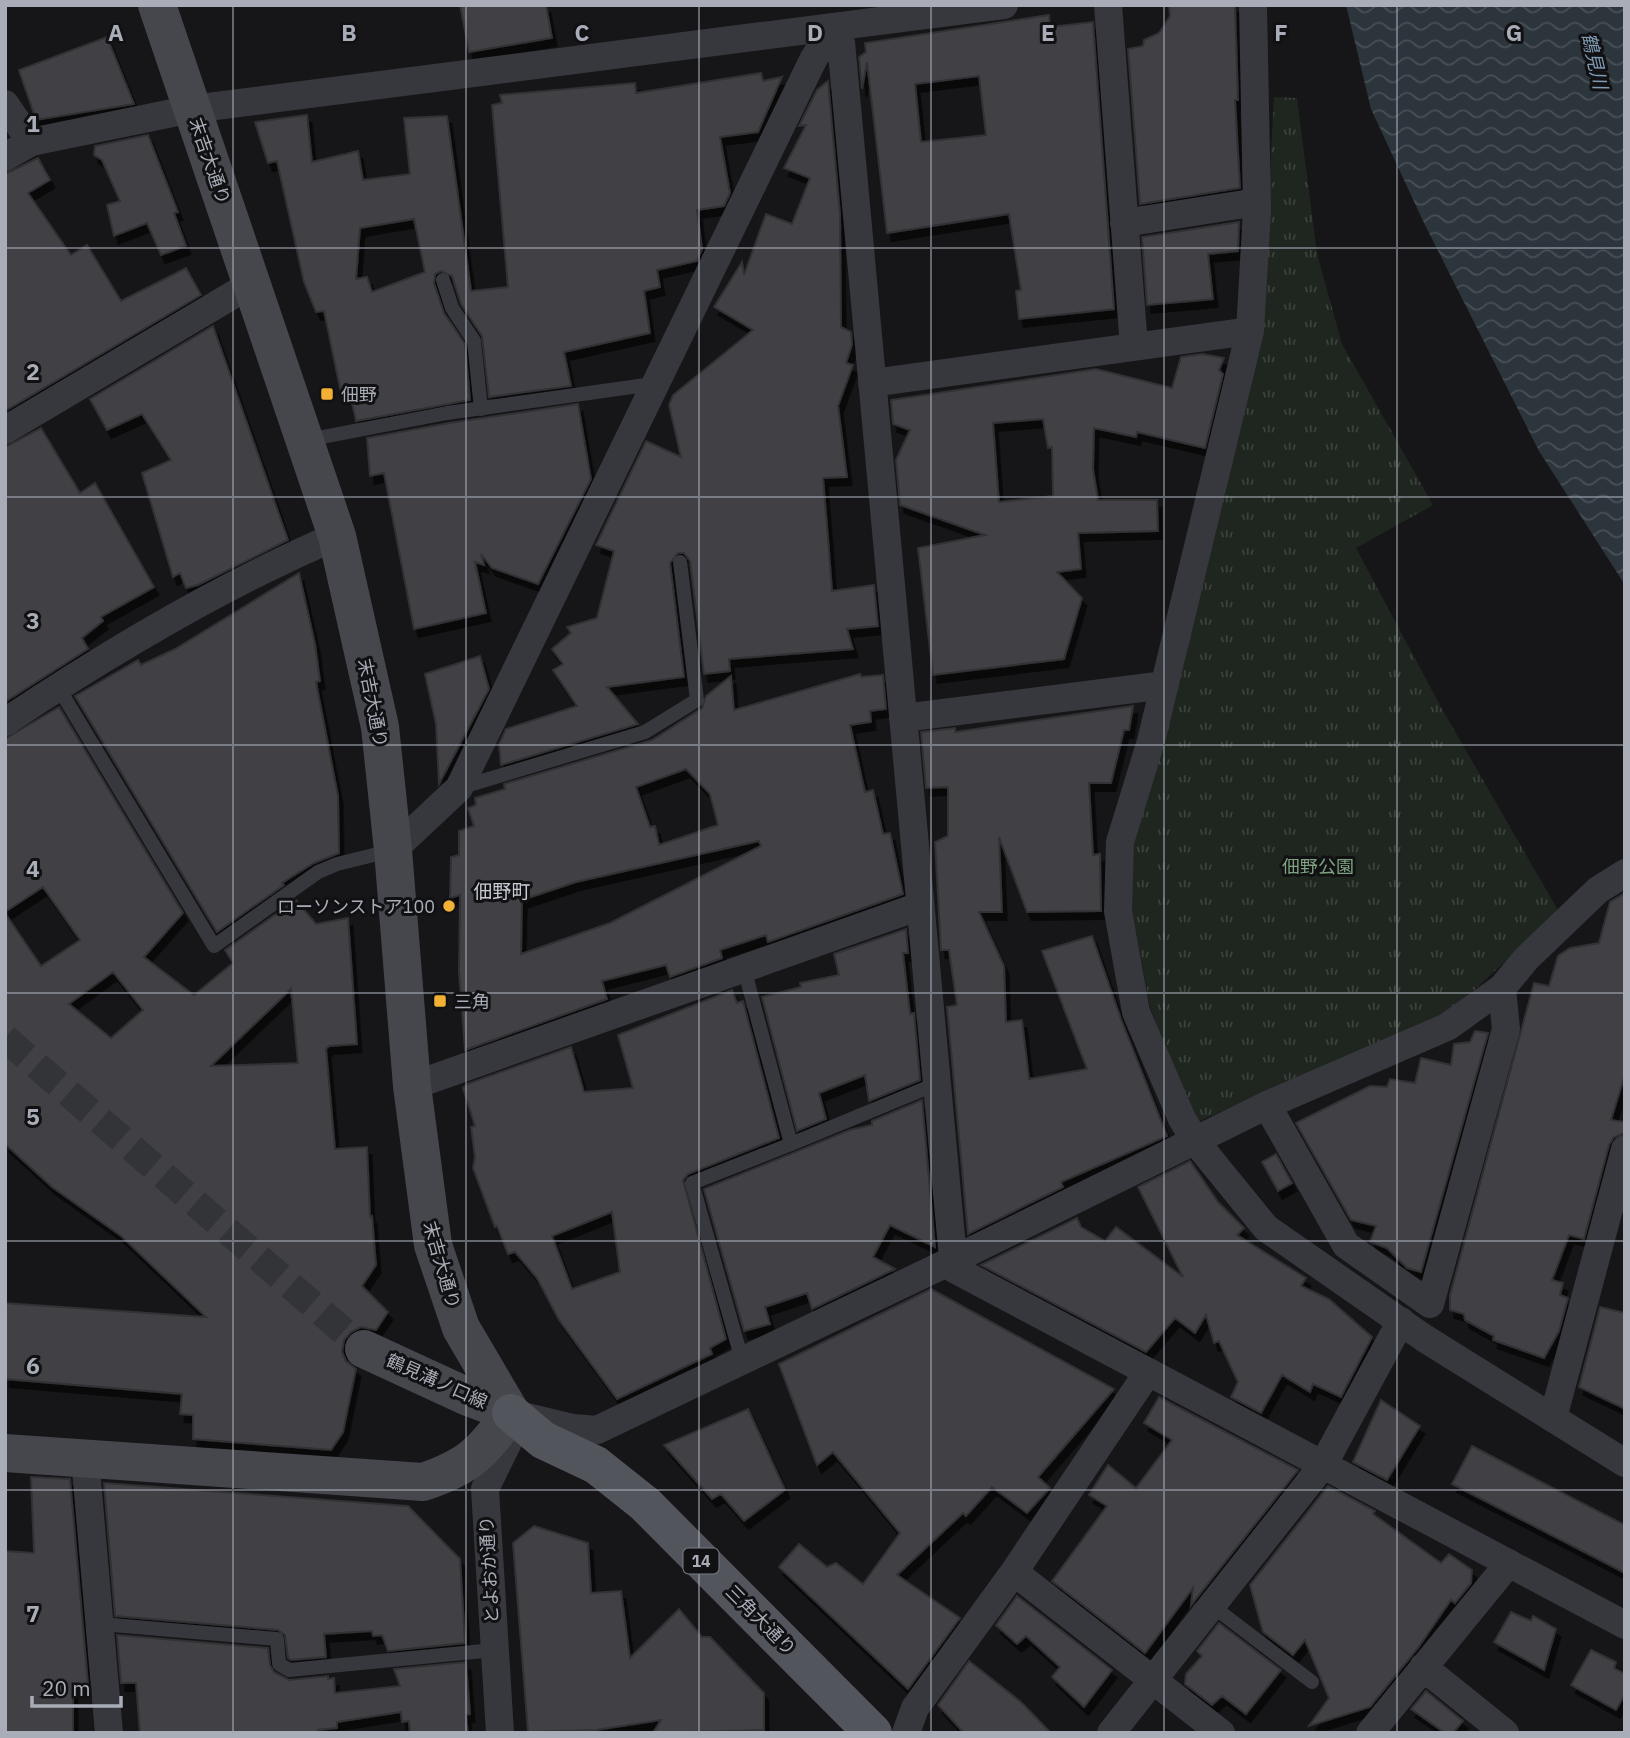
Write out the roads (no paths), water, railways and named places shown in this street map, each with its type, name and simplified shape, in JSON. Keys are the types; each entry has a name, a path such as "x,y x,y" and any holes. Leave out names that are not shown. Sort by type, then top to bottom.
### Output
{"main road":[{"name":"三角大通り","path":"511,1413 543,1440 596,1465 645,1504 873,1733"}],"street":[{"name":"末吉大通り","path":"157,5 307,440 337,536 380,727 412,1086 431,1233 446,1290 461,1328 511,1413"},
{"path":"5,156 31,142 192,109 1004,5"},
{"path":"1108,5 1134,347"},
{"path":"1253,5 1257,202 1250,331 1165,685 1120,842 1118,911 1136,1012 1182,1119 1196,1142 1266,1228 1401,1321 1625,1463"},
{"path":"832,29 841,42 951,1261 954,1269 1625,1625"},
{"path":"393,850 459,788 653,384 813,60 832,29"},
{"path":"5,104 31,142"},
{"path":"1124,223 1257,202"},
{"path":"5,430 253,283"},
{"path":"872,383 1250,331"},
{"path":"5,722 58,687 269,565 337,536"},
{"path":"902,718 1165,685"},
{"path":"5,1453 423,1482 455,1471 486,1446 511,1413 573,1428 597,1430 951,1261 1267,1105 1447,1027 1502,988 1526,959 1598,890 1625,873"},
{"path":"412,1086 920,906"},
{"path":"1267,1105 1346,1245 1430,1304 1506,1029 1502,988"},
{"path":"1553,1418 1625,1149"},
{"path":"1111,1733 1323,1465 1401,1321"},
{"name":"鶴見溝ノ口線","path":"364,1349 468,1397 511,1413"},
{"path":"906,1733 915,1708 1014,1572 1148,1372"},
{"name":"とよおか通り","path":"500,1733 485,1489 509,1440 513,1427 511,1413"},
{"path":"85,1458 109,1733"},
{"path":"1370,1733 1509,1563"},
{"path":"1014,1572 1221,1733"},
{"path":"1423,1667 1505,1733"}],"lane":[{"path":"443,280 452,308 474,341 481,409"},
{"path":"307,440 481,409 653,384"},
{"path":"459,788 645,732 697,700 680,562"},
{"path":"58,687 214,946 318,872 337,864 393,850"},
{"path":"744,968 791,1144"},
{"path":"742,1360 692,1183 936,1084"},
{"path":"1211,1605 1312,1682"},
{"path":"101,1624 277,1639 279,1664 289,1670 494,1650"}],"water":[{"name":"鶴見川","path":"1346,5 1625,5 1625,585 1539,451 1424,223 1371,109"}],"tunnel":[{"path":"5,1038 364,1349"}],"place":[{"name":"佃野","path":"327,394"},
{"name":"ローソンストア100","path":"449,906"},
{"name":"三角","path":"440,1001"}],"district":[{"name":"佃野町","path":"502,891"}],"park label":[{"name":"佃野公園","path":"1318,866"}]}
